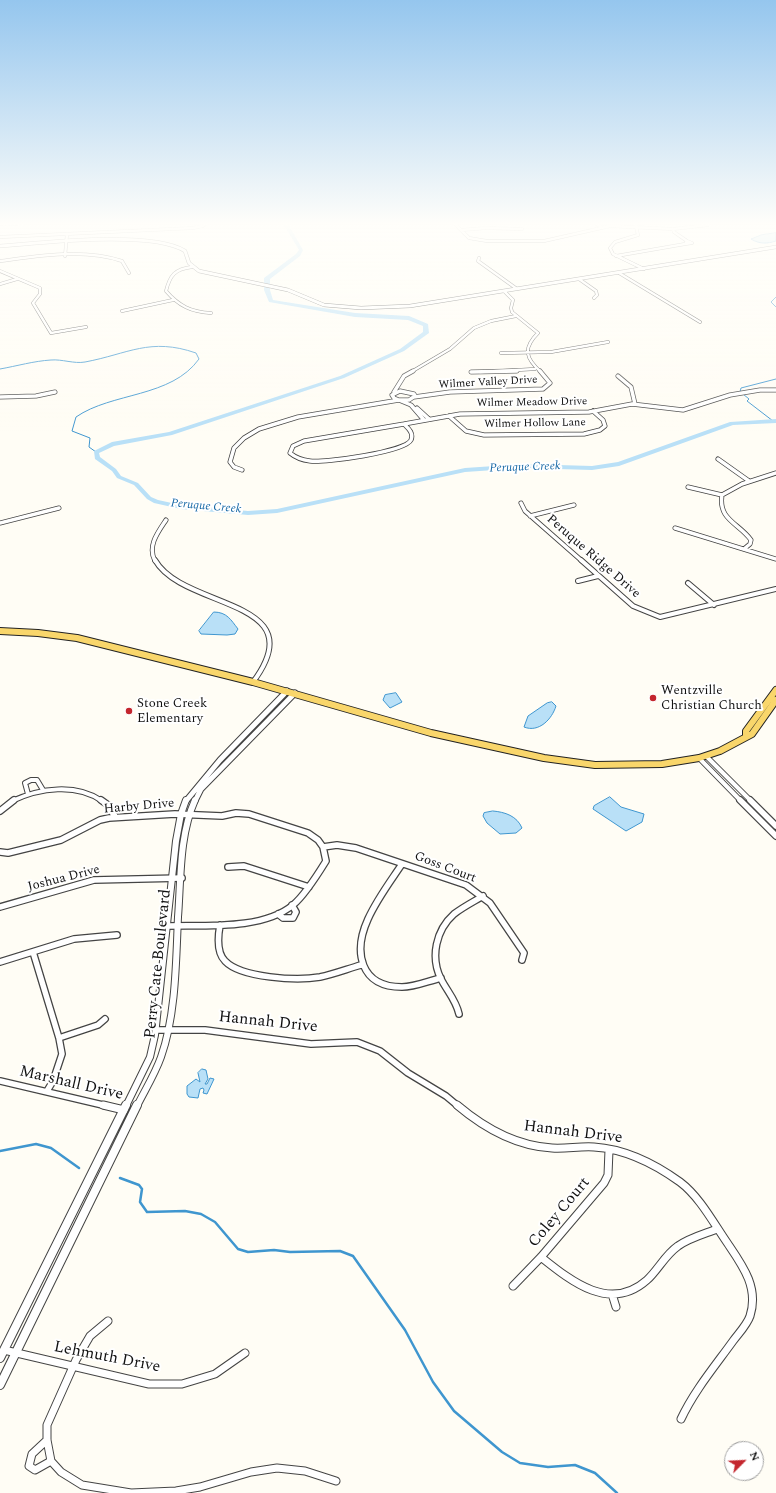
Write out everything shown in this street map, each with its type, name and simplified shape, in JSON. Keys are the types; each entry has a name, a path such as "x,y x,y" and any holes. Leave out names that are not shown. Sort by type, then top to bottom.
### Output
{"main road":[{"path":"0,631 38,633 77,638 295,693 391,723 504,750 573,763 595,765 646,766 702,757 720,751 746,735 752,734 776,700"},
{"path":"746,735 746,731 776,690"}],"street":[{"path":"40,292 40,294 33,303 51,333 86,327"},
{"path":"167,292 173,300 184,309 196,312 211,313"},
{"path":"292,292 324,305 362,308 410,306 500,292"},
{"path":"505,292 513,300 512,311 516,316 532,326 538,333 529,342 528,352"},
{"path":"594,298 597,294 596,292"},
{"path":"650,292 700,322"},
{"path":"122,311 173,300"},
{"path":"382,403 392,396 398,383 404,376 456,346 474,328 504,318 516,316"},
{"path":"501,353 556,351 608,342"},
{"name":"Wilmer Valley Drive","path":"399,400 450,392 529,391 543,389 550,383 549,380 535,369 528,352"},
{"path":"471,372 515,372 535,369"},
{"path":"618,376 631,385 635,395 635,404"},
{"path":"398,383 408,391 413,397 414,405 429,419"},
{"name":"Wilmer Meadow Drive","path":"404,423 412,434 412,438 410,442 401,447 321,462 296,459 290,453 290,449 294,445 304,440 404,423 449,416 468,414 593,411 635,404 683,410 730,395 760,390 776,390"},
{"path":"394,392 408,391"},
{"path":"0,397 36,396 55,392"},
{"path":"392,396 411,405 424,420"},
{"path":"242,470 234,467 230,462 231,455 238,444 258,430 293,418 399,400"},
{"name":"Wilmer Hollow Lane","path":"449,416 466,431 484,435 584,434 600,430 604,426 605,423 603,420 593,411"},
{"path":"718,459 749,481"},
{"path":"688,487 722,495 749,481 776,473"},
{"path":"722,495 721,507 723,512 735,525 748,534 751,540 750,544 744,549"},
{"name":"Peruque Ridge Drive","path":"522,503 530,516 633,606 646,613 660,617 681,614 776,589"},
{"path":"530,516 574,505"},
{"path":"0,523 59,508"},
{"path":"166,520 156,535 152,550 153,561 159,571 194,590 253,614 266,631 270,645 268,658 264,669 253,682"},
{"path":"674,528 776,559"},
{"path":"578,581 598,576"},
{"path":"688,584 714,605"},
{"name":"Perry Cate Boulevard","path":"0,1358 125,1110 150,1057 156,1030 172,878 181,814 187,798 197,785 287,691"},
{"name":"Perry Cate Boulevard","path":"0,1386 162,1057 167,1029 189,814 201,790 295,693"},
{"path":"702,757 776,826"},
{"path":"702,757 776,836"},
{"path":"28,794 25,783 31,780 37,780 43,790"},
{"path":"0,811 8,803 28,794 43,790 63,789 92,796 108,804 115,817"},
{"name":"Harby Drive","path":"0,852 8,853 61,840 100,820 115,817 181,814 222,816 242,813 260,816 308,833 318,840 323,847"},
{"name":"Goss Court","path":"323,847 344,845 466,885 483,896 490,903 520,945 524,953 522,960"},
{"path":"168,926 246,924 278,914 292,906 309,887 326,861 323,847"},
{"path":"402,864 376,905 364,928 359,954 361,965 364,971 377,980 393,986 411,986 441,978"},
{"path":"228,868 244,866 309,887"},
{"name":"Joshua Drive","path":"0,907 94,880 182,878"},
{"path":"460,1014 458,1005 441,978 437,966 435,950 440,932 452,916 483,896"},
{"path":"278,914 283,918 293,918 296,912 292,906"},
{"path":"220,925 218,935 221,954 225,960 239,970 288,978 309,979 361,965"},
{"path":"0,962 74,939 117,935"},
{"path":"32,952 59,1038 62,1054 60,1064 47,1091"},
{"path":"59,1038 98,1025 105,1019"},
{"name":"Hannah Drive","path":"156,1030 205,1030 311,1044 357,1042 380,1051 408,1072 446,1096 464,1112 486,1128 517,1141 550,1148 576,1146 623,1152 651,1163 681,1183 699,1203 741,1263 751,1282 753,1296 750,1317 689,1402 681,1419"},
{"name":"Marshall Drive","path":"0,1081 135,1112"},
{"name":"Coley Court","path":"513,1286 541,1258 604,1183 608,1175 609,1150"},
{"path":"541,1258 579,1285 595,1292 612,1294 631,1291 642,1285 658,1269 674,1249 693,1238 718,1229"},
{"path":"612,1294 616,1307"},
{"path":"108,1321 90,1336 50,1415 47,1425 47,1440 51,1461 61,1472 82,1485 131,1492 193,1491 251,1472 277,1468 305,1471 336,1481"},
{"name":"Lehmuth Drive","path":"4,1350 73,1368 149,1384 182,1384 215,1374 245,1353"},
{"path":"47,1440 33,1451 29,1461 29,1466 36,1470 51,1461"}],"water":[{"path":"214,612 222,613 231,620 238,629 235,634 201,634 199,631"},
{"path":"396,693 402,702 390,708 383,700 385,695"},
{"path":"552,702 556,706 551,716 544,724 535,728 524,727 528,716 547,703"},
{"path":"610,797 621,807 644,814 642,822 626,831 593,809 594,806"},
{"path":"493,811 510,815 517,820 522,828 516,833 500,834 487,823 483,816 484,813"},
{"path":"202,1069 206,1070 208,1079 205,1084 207,1084 210,1078 214,1079 207,1094 203,1093 203,1088 200,1089 198,1098 189,1097 187,1094 187,1086 196,1079 200,1082 198,1073"}],"waterway":[{"name":"Peruque Creek","path":"268,292 271,301 355,315 409,318 426,325 426,333 402,350 342,377 170,434 112,444 96,452 97,458 114,470 119,477 136,484 149,498 156,502 181,507 248,513 277,511 465,470 524,466 592,468 619,464 732,423 776,421"},
{"path":"776,297 771,302 776,307"},
{"path":"0,369 32,362 51,360 85,362 139,348 180,348 196,353 199,359 187,372 173,381 157,388 106,403 90,409 76,417 72,431 90,438 89,447 96,452"},
{"path":"740,392 741,388 776,379"},
{"path":"743,394 749,399 747,401 773,421"},
{"path":"0,1151 36,1144 51,1148 79,1168"},
{"path":"120,1178 139,1185 142,1189 140,1202 147,1212 185,1211 201,1214 215,1222 238,1249 248,1252 274,1250 290,1252 340,1251 353,1256 405,1330 433,1382 454,1411 502,1452 520,1463 548,1467 575,1465 595,1473 617,1493"}],"place":[{"name":"Wentzville Christian Church","path":"653,698"},
{"name":"Stone Creek Elementary","path":"129,711"}]}
